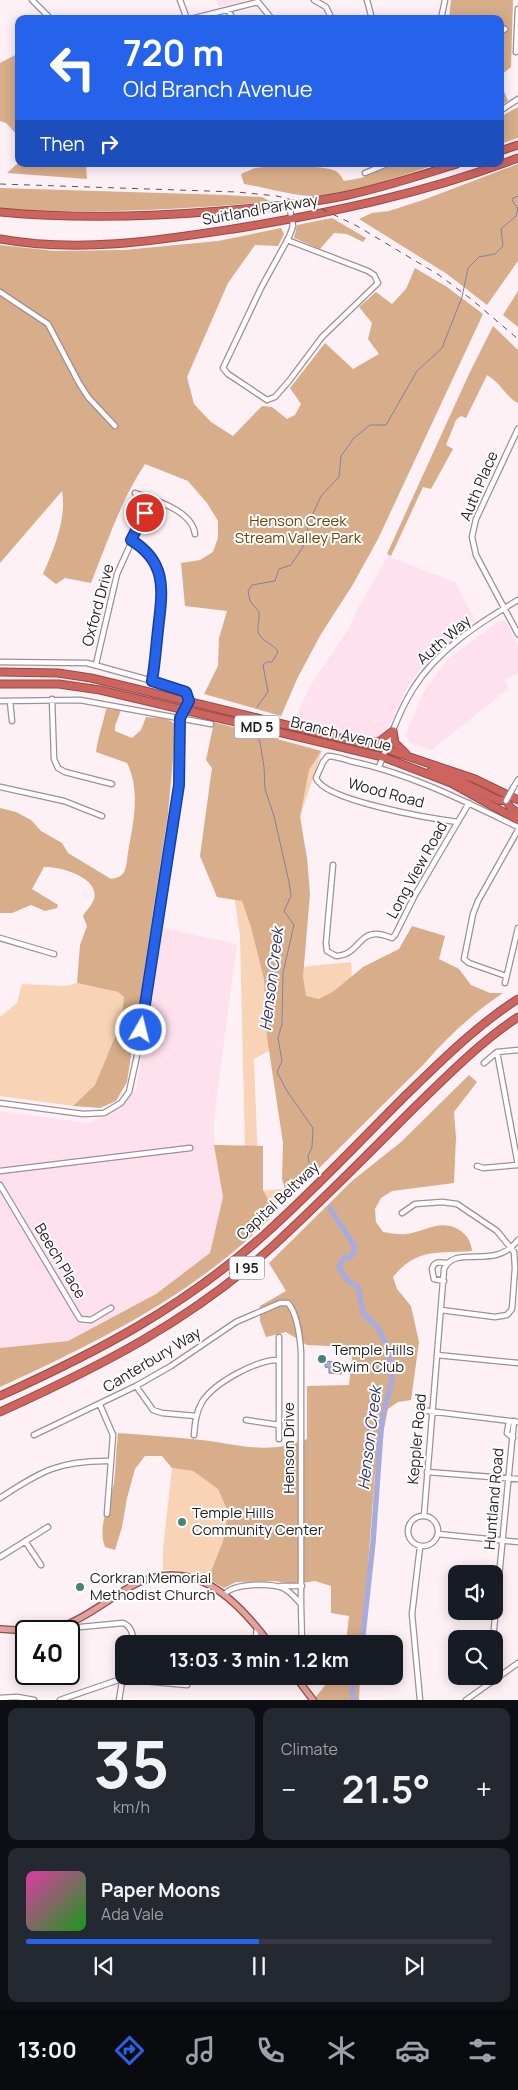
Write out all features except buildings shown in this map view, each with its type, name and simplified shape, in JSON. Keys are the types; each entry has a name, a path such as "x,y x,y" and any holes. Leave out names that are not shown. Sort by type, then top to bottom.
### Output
{"highway":[{"path":"504,150 518,145"},
{"name":"Suitland Parkway","path":"504,163 518,158"},
{"name":"Suitland Parkway","path":"0,212 58,216 131,216 210,212 332,198 371,190 447,167"},
{"name":"Suitland Parkway","path":"0,239 59,246 119,245 206,233 292,219 405,195 493,167"},
{"name":"Branch Avenue","path":"0,672 30,672 79,676 363,743 475,779 518,800"},
{"name":"Branch Avenue","path":"0,684 41,683 72,685 112,692 383,757 421,770 450,783 518,820"},
{"path":"363,743 380,741 393,731 395,743 408,756"},
{"path":"421,770 436,771 505,801 518,813"},
{"name":"Capital Beltway","path":"0,1396 76,1361 120,1338 168,1309 224,1269 285,1216 459,1044 518,998"},
{"name":"Capital Beltway","path":"0,1412 127,1351 189,1312 232,1281 294,1227 481,1044 518,1017"},
{"path":"454,1069 482,1046 518,1022"}],"main road":[{"path":"74,1620 136,1584 158,1576 188,1577 225,1594 239,1605 264,1635"},
{"path":"0,1629 15,1630"},
{"path":"304,1685 311,1700"}],"street":[{"path":"32,0 47,15"},
{"path":"180,0 187,15"},
{"path":"314,0 326,7 330,15"},
{"path":"368,0 371,15"},
{"path":"443,15 445,0"},
{"path":"203,15 259,2 269,15"},
{"path":"516,52 518,9"},
{"path":"228,10 231,15"},
{"path":"504,109 518,100"},
{"path":"365,173 380,167"},
{"path":"288,240 374,275 378,281 377,285 322,337 289,381 275,396 267,400 226,372 224,366 293,228 289,204"},
{"path":"0,292 48,324 88,397 115,426"},
{"name":"Auth Place","path":"518,428 476,519 472,537 474,550 518,634"},
{"path":"513,439 518,442"},
{"path":"134,493 151,499 184,516 192,525 195,534"},
{"name":"Oxford Drive","path":"96,664 114,582 131,540 151,499"},
{"path":"131,540 144,548 153,559 162,583 152,681"},
{"name":"Auth Way","path":"379,767 412,690 428,669 459,640 518,600"},
{"path":"0,662 54,661 96,664 182,689 186,692 189,701 180,718 181,757 178,796 138,1051 129,1092 115,1108 98,1114 0,1103"},
{"path":"52,700 54,759 58,768 65,772 112,784"},
{"path":"0,701 80,700 211,724"},
{"path":"10,701 12,721"},
{"name":"Wood Road","path":"379,767 331,756 323,762 316,778 320,784 360,802 402,813 458,822"},
{"path":"379,767 469,803 518,828 478,901 473,914 465,961 506,976"},
{"path":"505,801 518,781"},
{"path":"0,787 64,801 102,816"},
{"name":"Long View Road","path":"333,865 326,940 327,951 336,956 344,956 352,952 365,937 371,934 380,934 392,938 395,935 415,895 469,803"},
{"path":"505,983 518,928"},
{"path":"0,938 54,954"},
{"path":"484,1063 497,1052 518,1050"},
{"path":"477,1166 483,1168 518,1165 497,1052"},
{"path":"0,1171 190,1148"},
{"name":"Beech Place","path":"0,1185 80,1319 92,1320 111,1308"},
{"path":"402,1213 415,1204 451,1202 488,1223 512,1247 515,1256 515,1268 510,1312 501,1318 441,1310"},
{"path":"444,1281 434,1279 432,1269 435,1264 439,1262 447,1264 456,1258 498,1256 512,1247 518,1240"},
{"name":"Keppler Road","path":"424,1516 444,1269 447,1264"},
{"name":"Henson Drive","path":"280,1303 286,1302 290,1305 300,1338 302,1635"},
{"name":"Canterbury Way","path":"34,1435 100,1405 136,1386 171,1366 236,1322 280,1303"},
{"path":"279,1337 279,1439"},
{"path":"437,1355 518,1363"},
{"path":"194,1435 196,1416 202,1402 215,1388 256,1363 265,1360 278,1360"},
{"path":"136,1386 149,1406 159,1412 196,1416"},
{"path":"100,1405 113,1435 107,1514"},
{"path":"420,1410 514,1421"},
{"path":"246,1420 279,1425"},
{"name":"Huntland Road","path":"495,1630 512,1438 507,1433 514,1421"},
{"path":"0,1498 36,1474 61,1464 111,1461"},
{"path":"427,1472 518,1479"},
{"path":"424,1516 431,1518 436,1523 438,1534 432,1544 420,1546 410,1539 408,1531 413,1520 424,1516"},
{"path":"0,1558 48,1527"},
{"path":"438,1534 518,1542"},
{"path":"25,1542 41,1565"},
{"path":"420,1546 412,1614 420,1700"},
{"path":"225,1594 229,1589 236,1586 302,1586"},
{"path":"277,1586 287,1590 301,1604"},
{"path":"80,1628 123,1623 127,1624 132,1635"},
{"path":"257,1635 258,1627"},
{"path":"503,1674 518,1663"},
{"path":"60,1700 115,1681"},
{"path":"119,1700 120,1685"},
{"path":"466,1700 487,1685"},
{"path":"0,1698 17,1697 34,1700"}],"shaded area":[{"path":"216,0 247,0 219,7"},
{"path":"388,556 455,582 475,620 425,663 409,684 386,731 375,740 294,720 310,686 349,628 359,606"},
{"path":"500,620 506,622 518,645 518,673 505,680 509,688 432,750 411,743 405,734 426,688 448,659"},
{"path":"269,737 322,751 301,814 285,1042 254,1059 259,1191 293,1188 264,1216 246,1192 240,936 228,853"},
{"path":"163,928 237,944 214,1119 214,1145 223,1197 210,1253 156,1294 68,1341 0,1348 0,1111 88,1123 119,1109 129,1099 136,1088"},
{"path":"351,962 352,978 307,1015 301,967"},
{"path":"77,983 118,992 124,997 121,1022 95,1085 73,1106 0,1096 0,1017 17,1003 22,984 66,986"},
{"path":"172,1468 193,1471 218,1489 228,1512 223,1541 208,1579 174,1570 163,1570 163,1548"}],"green space":[{"path":"451,0 513,0 511,67 504,73 504,15 449,15"},
{"path":"15,55 15,133 6,123 0,121 0,63"},
{"path":"504,91 508,101 504,104"},
{"path":"518,107 518,138 504,143 504,115"},
{"path":"518,164 518,261 487,305 447,274 359,219 372,213 389,211 423,200"},
{"path":"15,166 86,167 87,179 7,173"},
{"path":"263,167 317,167 333,170 344,181 361,178 388,167 429,167 363,188 316,196 244,184 241,174 254,168"},
{"path":"0,188 226,195 262,197 271,202 147,210 27,211 0,208"},
{"path":"332,218 366,238 363,242 347,234 334,233 320,249 294,238 297,225"},
{"name":"Henson Creek Stream Valley Park","path":"281,228 284,234 278,246 255,245 228,283 187,377 194,404 211,422 233,436 262,406 272,407 287,419 295,415 301,404 290,388 325,343 353,369 379,354 368,339 372,323 359,307 376,292 392,304 406,289 415,268 447,287 483,314 378,539 352,586 321,634 298,677 281,716 204,694 218,666 219,638 227,611 185,606 181,563 200,560 213,552 218,538 218,521 207,503 188,481 145,464 122,507 91,583 65,578 56,584 43,574 61,523 63,512 62,491 0,563 0,245 55,251 124,250 218,241"},
{"path":"518,291 518,327 503,315"},
{"path":"493,326 518,350 518,403 487,375 466,418 461,416 456,420 446,445 453,449 431,489 423,487 391,556 387,554 469,374"},
{"path":"106,709 121,710 115,731 132,738 141,730 146,717 167,719 176,726 168,814 127,1082 116,1101 100,1108 73,1106 95,1085 121,1022 124,997 118,992 77,983 80,945 87,926 83,916 94,899 94,891 85,879 77,874 59,868 44,867 32,889 58,905 57,908 45,911 31,905 12,913 0,913 0,808 16,812 31,820 41,831 62,843 68,853 111,879 121,875 126,865 134,819 134,784 127,763 96,752"},
{"path":"214,722 321,751 309,770 300,817 307,858 310,894 303,977 306,996 319,999 334,991 363,967 399,949 412,926 445,936 439,959 459,969 471,985 490,993 503,993 451,1035 288,1199 282,1179 283,1143 267,1037 264,979 251,927 242,901 217,897 200,856 212,768 206,760"},
{"path":"469,1075 477,1082 454,1112 456,1137 454,1183 392,1191 381,1198 375,1209 376,1222 383,1232 406,1234 436,1226 449,1226 465,1235 472,1251 420,1256 402,1267 393,1277 397,1289 411,1306 419,1342 411,1400 398,1402 388,1409 375,1473 363,1635 347,1635 349,1616 331,1613 331,1586 315,1581 295,1584 274,1581 236,1582 224,1588 208,1579 223,1541 228,1512 218,1489 193,1471 172,1468 162,1456 145,1456 135,1469 115,1550 105,1547 102,1531 114,1483 118,1433 202,1440 242,1446 280,1447 307,1439 307,1386 349,1385 353,1347 307,1345 286,1332 266,1337 260,1321 260,1306 286,1291 269,1263 352,1181 401,1142"},
{"path":"214,1145 263,1146 263,1190 275,1213 245,1242 181,1291 111,1333 0,1387 0,1348 68,1341 156,1294 210,1253 223,1197"},
{"path":"325,1685 360,1685 359,1700 317,1700 315,1698"}],"water":[{"path":"325,1361 337,1362 337,1369 342,1370 341,1374 329,1373 329,1368 325,1367"}],"waterway":[{"name":"Henson Creek","path":"257,707 268,692 263,665 267,662 272,662 278,652 258,632 259,612 250,601 248,591 252,585 275,581 279,569 291,565 303,547 310,520 321,496 339,477 341,456 354,438 370,425 386,425 417,371 442,348 462,297 468,268 479,257 495,254 503,246 501,229 516,216 518,209 512,200 518,196"},
{"name":"Henson Creek","path":"256,735 260,742 265,789 274,816 289,882 291,896 284,911 294,925 283,973 282,1024 278,1038 282,1061 277,1072 287,1091 313,1128 312,1147 308,1156 309,1163"},
{"name":"Henson Creek","path":"330,1208 355,1247 352,1256 344,1258 339,1266 346,1278 358,1287 363,1313 378,1328 388,1348 392,1382 382,1417 373,1542 363,1635"},
{"name":"Henson Creek","path":"354,1685 352,1691 354,1700"}],"railway":[{"path":"0,184 237,192 277,196 300,202 324,210 357,226 439,275 518,339"}],"place":[{"name":"Temple Hills Swim Club","path":"322,1359"},
{"name":"Temple Hills Community Center","path":"182,1522"},
{"name":"Corkran Memorial Methodist Church","path":"80,1587"}],"route":[{"path":"141,1030 179,785 181,757 180,718 189,701 188,695 182,689 152,681 162,583 158,568 148,552 131,540 145,513"}]}
